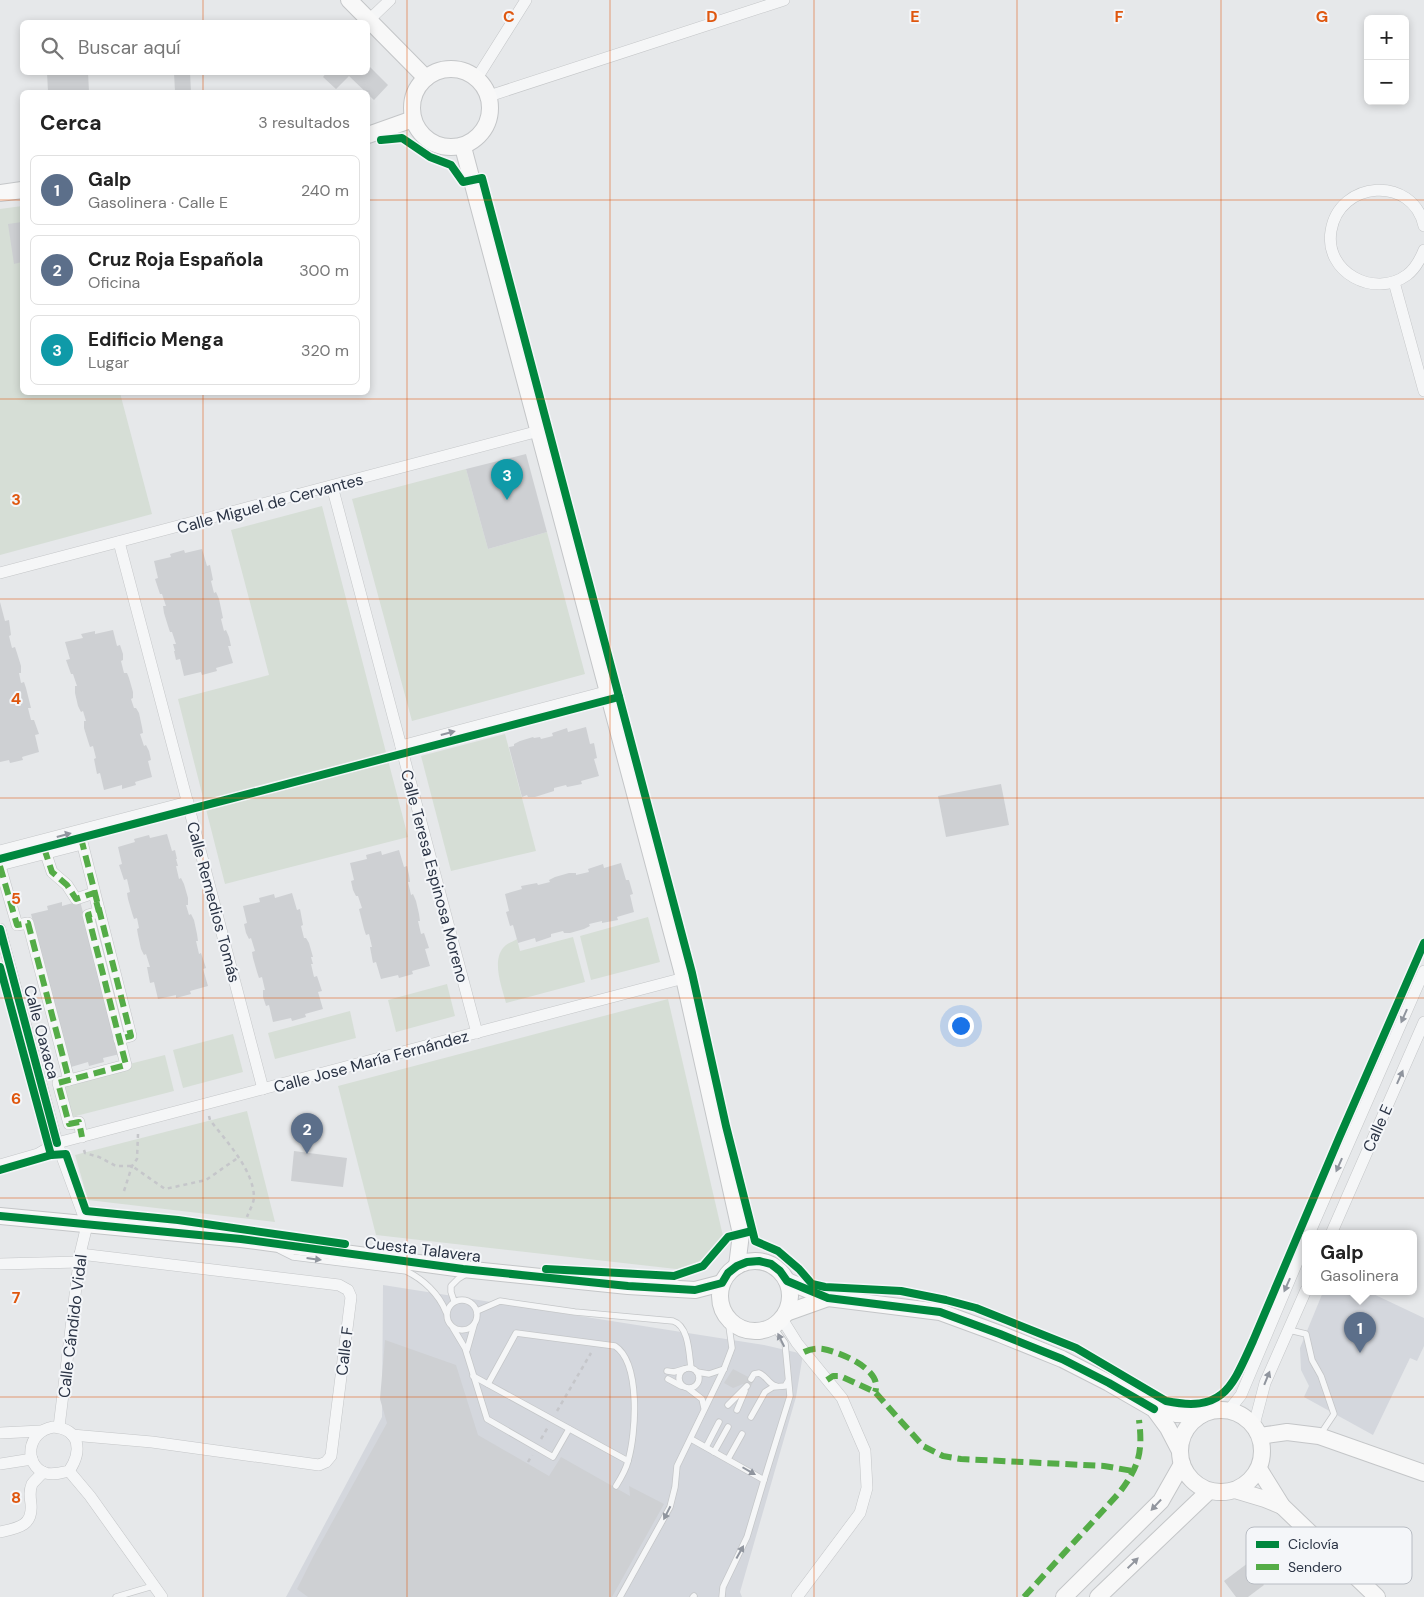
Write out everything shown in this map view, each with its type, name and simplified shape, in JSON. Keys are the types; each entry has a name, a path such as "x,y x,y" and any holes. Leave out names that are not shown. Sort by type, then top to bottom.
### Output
{"street":[{"path":"349,0 369,20 390,0"},
{"path":"477,78 526,0"},
{"path":"489,96 784,0"},
{"path":"370,21 426,78"},
{"path":"452,69 465,71 477,78 484,85 491,106 490,119 484,131 475,140 463,147 438,146 427,140 418,131 413,119 412,108 418,86 426,78 438,71 452,69"},
{"path":"370,134 413,119"},
{"path":"463,147 684,978 741,1236 737,1266"},
{"path":"0,193 20,190"},
{"path":"1424,226 1423,220 1415,207 1404,197 1390,191 1374,190 1358,194 1345,203 1336,216 1331,231 1332,247 1338,262 1348,274 1362,282 1378,285 1394,282 1407,275 1418,264 1424,250"},
{"path":"1394,282 1424,391"},
{"name":"Calle Miguel de Cervantes","path":"0,573 539,431"},
{"name":"Calle Teresa Espinosa Moreno","path":"332,486 477,1033"},
{"name":"Calle Remedios Tomás","path":"119,542 263,1089"},
{"path":"401,746 609,692"},
{"path":"0,851 188,802"},
{"path":"69,1080 28,923 17,925 0,865 45,850 82,841 122,994 131,1036 119,1039"},
{"path":"45,850 52,872 67,885 76,899 94,892 98,912 88,915 126,1065 58,1082 68,1124 79,1122 82,1137"},
{"name":"Calle Oaxaca","path":"0,929 57,1143 87,1225"},
{"path":"100,960 112,956"},
{"name":"Calle E","path":"1311,1230 1424,971"},
{"name":"Calle Jose María Fernández","path":"0,1165 38,1154 57,1143 684,978"},
{"path":"109,998 122,994"},
{"name":"Calle E","path":"1333,1230 1424,1022"},
{"name":"Cuesta Talavera","path":"0,1216 270,1243 483,1271 628,1286 695,1290 722,1283"},
{"name":"Calle Cándido Vidal","path":"59,1427 80,1258 87,1225"},
{"path":"741,1236 759,1261"},
{"path":"1229,1410 1240,1395 1302,1249"},
{"path":"0,1264 80,1258"},
{"name":"Calle F","path":"72,1435 109,1440 152,1442 319,1464 326,1462 331,1456 351,1297 348,1290 339,1285 80,1258"},
{"path":"780,1319 790,1302 790,1291 787,1281 780,1271 771,1264 759,1261 747,1262 737,1266 728,1273 722,1283 720,1294 724,1312 738,1327 750,1331 763,1330 780,1319 828,1298"},
{"path":"787,1281 828,1298 940,1312 1062,1360 1109,1383 1154,1409 1176,1414 1201,1415"},
{"name":"Cuesta Talavera","path":"695,1290 724,1312"},
{"path":"1257,1431 1265,1383 1304,1295"},
{"path":"780,1319 796,1343 842,1398 865,1451 867,1488 860,1513 796,1597"},
{"path":"1064,1597 1161,1501 1181,1458 1181,1440 1185,1430 1192,1421 1201,1415 1215,1410 1229,1410 1242,1415 1257,1431 1263,1447 1259,1469 1253,1478 1235,1490 1209,1491 1197,1485 1188,1476 1181,1458 1168,1428 1154,1409"},
{"path":"59,1427 72,1435 76,1440 78,1454 76,1460 68,1471 56,1474 43,1472 32,1459 31,1446 33,1440 46,1428 59,1427"},
{"path":"0,1434 41,1431"},
{"path":"1257,1431 1319,1436 1424,1474"},
{"path":"0,1464 32,1459"},
{"path":"1259,1469 1282,1506 1304,1527"},
{"path":"68,1471 90,1496 162,1597"},
{"path":"0,1532 23,1526 28,1520 32,1512 30,1494 32,1484 43,1472"},
{"path":"1235,1490 1282,1506"},
{"path":"1098,1597 1209,1491"},
{"path":"1363,1584 1377,1597"}],"lane":[{"path":"270,1243 293,1257 406,1271 419,1277 438,1297 446,1312 447,1319 463,1344 487,1419 552,1457 569,1429"},
{"path":"454,1301 451,1292 453,1284 464,1275 483,1271"},
{"path":"446,1312 454,1301 462,1300 468,1302 477,1311 478,1317 467,1345 468,1357"},
{"path":"477,1311 500,1301 575,1312 673,1322 680,1325 685,1333 688,1368"},
{"path":"620,1597 670,1507 676,1487 677,1466 724,1369 732,1348 724,1312"},
{"path":"722,1597 723,1587 748,1537 790,1396 785,1343 780,1319"},
{"path":"453,1328 466,1330 474,1325"},
{"path":"1289,1330 1306,1334 1312,1360 1321,1376 1334,1414 1319,1436"},
{"path":"488,1384 516,1333 596,1343 615,1346 620,1349 624,1353 629,1367 635,1405 634,1427 628,1462 616,1486"},
{"path":"667,1371 674,1372 688,1368 709,1374 724,1369"},
{"path":"681,1386 679,1376 681,1372 688,1368"},
{"path":"689,1389 696,1386 698,1382 697,1372"},
{"path":"751,1379 754,1374 759,1373 771,1384 778,1386"},
{"path":"473,1376 628,1462"},
{"path":"668,1379 685,1389 689,1389 704,1402 704,1411"},
{"path":"751,1417 765,1392 773,1387 785,1386 788,1381"},
{"path":"728,1405 747,1386 737,1410"},
{"path":"706,1447 719,1422"},
{"path":"714,1452 728,1427"},
{"path":"728,1459 742,1434"},
{"path":"691,1439 764,1480"},
{"path":"116,1597 153,1586"}],"path":[{"path":"207,1104 210,1120 239,1157 252,1186 254,1200 247,1217"},
{"path":"124,1192 132,1166 137,1159 138,1134 135,1123"},
{"path":"82,1137 85,1153 99,1157 116,1166 132,1166 165,1189 206,1180 239,1157"},
{"path":"528,1462 596,1343"}],"shaded area":[{"path":"20,206 20,395 121,395 152,514 0,555 0,209"},
{"path":"466,469 488,549 547,532 585,674 412,721 352,499"},
{"path":"322,506 408,837 225,884 178,699 269,675 231,530"},
{"path":"505,734 536,851 451,871 421,756"},
{"path":"648,917 660,962 591,980 580,936"},
{"path":"573,937 585,982 506,1003 498,965 501,951 506,945 517,939 520,951"},
{"path":"447,984 455,1016 396,1032 388,1000"},
{"path":"668,999 723,1236 698,1266 685,1270 376,1235 338,1086"},
{"path":"350,1011 356,1038 275,1059 268,1033"},
{"path":"233,1034 243,1072 183,1088 173,1050"},
{"path":"165,1055 174,1091 72,1117 62,1081"},
{"path":"247,1111 275,1222 88,1200 75,1155"},
{"path":"383,1285 764,1345 803,1354 796,1397 740,1592 742,1597 286,1597 382,1417"},
{"path":"1322,1295 1375,1295 1424,1318 1424,1346 1417,1361 1410,1358 1373,1435 1304,1397 1309,1386 1301,1370 1300,1348"}],"building":[{"path":"370,67 388,85 374,100 370,96 370,90 364,90 349,76 336,89 323,77 325,75 370,75"},
{"path":"47,75 88,75 89,90 48,90"},
{"path":"174,75 190,75 191,90 175,90"},
{"path":"20,222 20,262 14,264 8,224"},
{"path":"526,454 547,532 488,549 466,469"},
{"path":"202,549 207,566 210,565 213,580 211,581 214,593 216,592 219,599 223,618 221,619 224,631 226,630 229,637 231,646 228,646 233,663 216,668 217,671 202,675 201,672 184,676 180,659 176,660 173,644 176,644 164,613 163,606 166,606 155,579 158,578 154,561 171,557 170,554 184,550 185,553"},
{"path":"0,602 5,621 9,620 11,635 9,636 12,648 15,647 21,666 21,673 19,673 21,683 24,682 26,688 31,708 28,708 31,720 34,720 39,734 35,735 39,752 22,757 23,760 10,763 9,760 0,762"},
{"path":"113,630 117,646 120,645 123,654 123,660 121,661 124,673 127,673 133,692 133,698 131,699 134,708 139,713 143,733 140,734 144,746 146,745 149,751 151,760 148,761 152,777 135,782 136,785 122,789 122,785 104,790 100,773 97,774 93,746 90,747 84,728 84,721 86,721 83,711 81,712 78,706 75,693 75,686 77,686 66,660 70,659 65,642 83,638 81,634 95,631 95,634"},
{"path":"586,727 590,744 594,743 597,758 594,759 599,776 581,781 582,784 554,788 554,791 535,797 528,797 527,795 522,797 509,747 533,737 540,737 541,739 553,736 552,733 567,728 568,732"},
{"path":"1001,784 1009,825 946,837 938,796"},
{"path":"167,834 172,851 175,850 179,879 181,878 184,884 188,898 188,905 186,905 189,915 191,914 194,920 198,941 196,941 199,954 201,953 206,968 203,969 208,986 190,991 191,994 176,998 176,995 158,999 154,982 150,983 147,967 150,967 146,954 144,955 141,949 137,918 134,919 128,899 127,893 130,892 127,879 124,880 119,865 122,864 118,847 135,842 134,839 149,835 150,838"},
{"path":"399,850 404,867 407,866 410,882 408,882 411,895 413,894 416,901 421,934 424,933 429,948 425,949 430,966 412,971 413,974 399,978 398,975 381,979 376,962 373,963 369,934 366,935 359,909 362,908 358,896 356,896 353,890 351,881 354,880 350,863 367,859 366,855 381,851 382,855"},
{"path":"621,863 633,894 630,895 634,912 617,917 618,920 589,924 590,926 584,929 570,933 564,933 563,931 551,934 551,937 536,942 535,938 518,943 513,925 510,926 506,912 509,911 505,894 522,889 521,886 550,882 549,880 555,877 569,873 576,873 576,875 589,872 588,869 603,864 604,868"},
{"path":"292,893 297,910 300,909 304,938 309,943 313,957 311,957 313,964 311,964 314,977 317,976 322,991 318,992 323,1009 305,1014 306,1017 292,1021 291,1018 273,1022 269,1005 266,1006 263,997 263,990 265,990 262,977 259,978 253,958 252,952 255,951 251,938 249,939 246,933 244,924 247,923 243,906 260,902 259,898 274,894 275,898"},
{"path":"80,901 120,1054 103,1058 104,1062 89,1066 88,1062 71,1067 31,914 48,910 47,906 62,902 62,906"},
{"path":"294,1151 347,1158 343,1187 291,1181"},
{"path":"385,1340 456,1365 478,1435 549,1476 561,1457 630,1496 629,1486 664,1504 612,1597 308,1597 297,1589 387,1423 380,1399"},
{"path":"733,1369 754,1380 750,1388 743,1384 733,1388 724,1383"},
{"path":"1246,1564 1246,1584 1264,1585 1248,1597 1236,1597 1224,1581"}],"marked path":[{"path":"81,838 131,1036 119,1039"},
{"path":"44,848 52,872 67,885 76,899 94,893 99,912 88,915 126,1065 58,1083 69,1124 79,1122 82,1137"},
{"path":"0,866 17,925 28,923 69,1080"},
{"path":"804,1352 813,1349 823,1349 840,1354 859,1363 873,1376 876,1384 875,1392"},
{"path":"827,1380 833,1376 840,1376 875,1392 923,1446 943,1456 961,1459 1104,1466 1133,1471"},
{"path":"1024,1597 1126,1484 1135,1467 1140,1450 1139,1420"}],"cycle path":[{"path":"381,140 402,138 430,157 451,165 463,182 482,178 692,973 726,1126 755,1241 778,1251 799,1269 812,1284 825,1287 901,1291 976,1308 1076,1348 1166,1401 1186,1404 1201,1403 1213,1399 1223,1393 1232,1383 1246,1357 1424,943"},
{"path":"0,859 619,697"},
{"path":"0,929 57,1143"},
{"path":"0,967 51,1155"},
{"path":"0,1170 51,1155 66,1154 86,1211 178,1220 345,1244"},
{"path":"0,1216 241,1239 463,1269 628,1286 695,1290 722,1283 728,1273 737,1266 747,1262 759,1261 771,1264 780,1271 787,1281 828,1298 940,1312 1000,1334 1062,1359 1154,1409"},
{"path":"546,1269 674,1276 703,1266 728,1237 752,1231"}],"place":[{"name":"Edificio Menga","path":"507,500"},
{"name":"Cruz Roja Española","path":"307,1154"},
{"name":"Galp","path":"1360,1353"}]}
